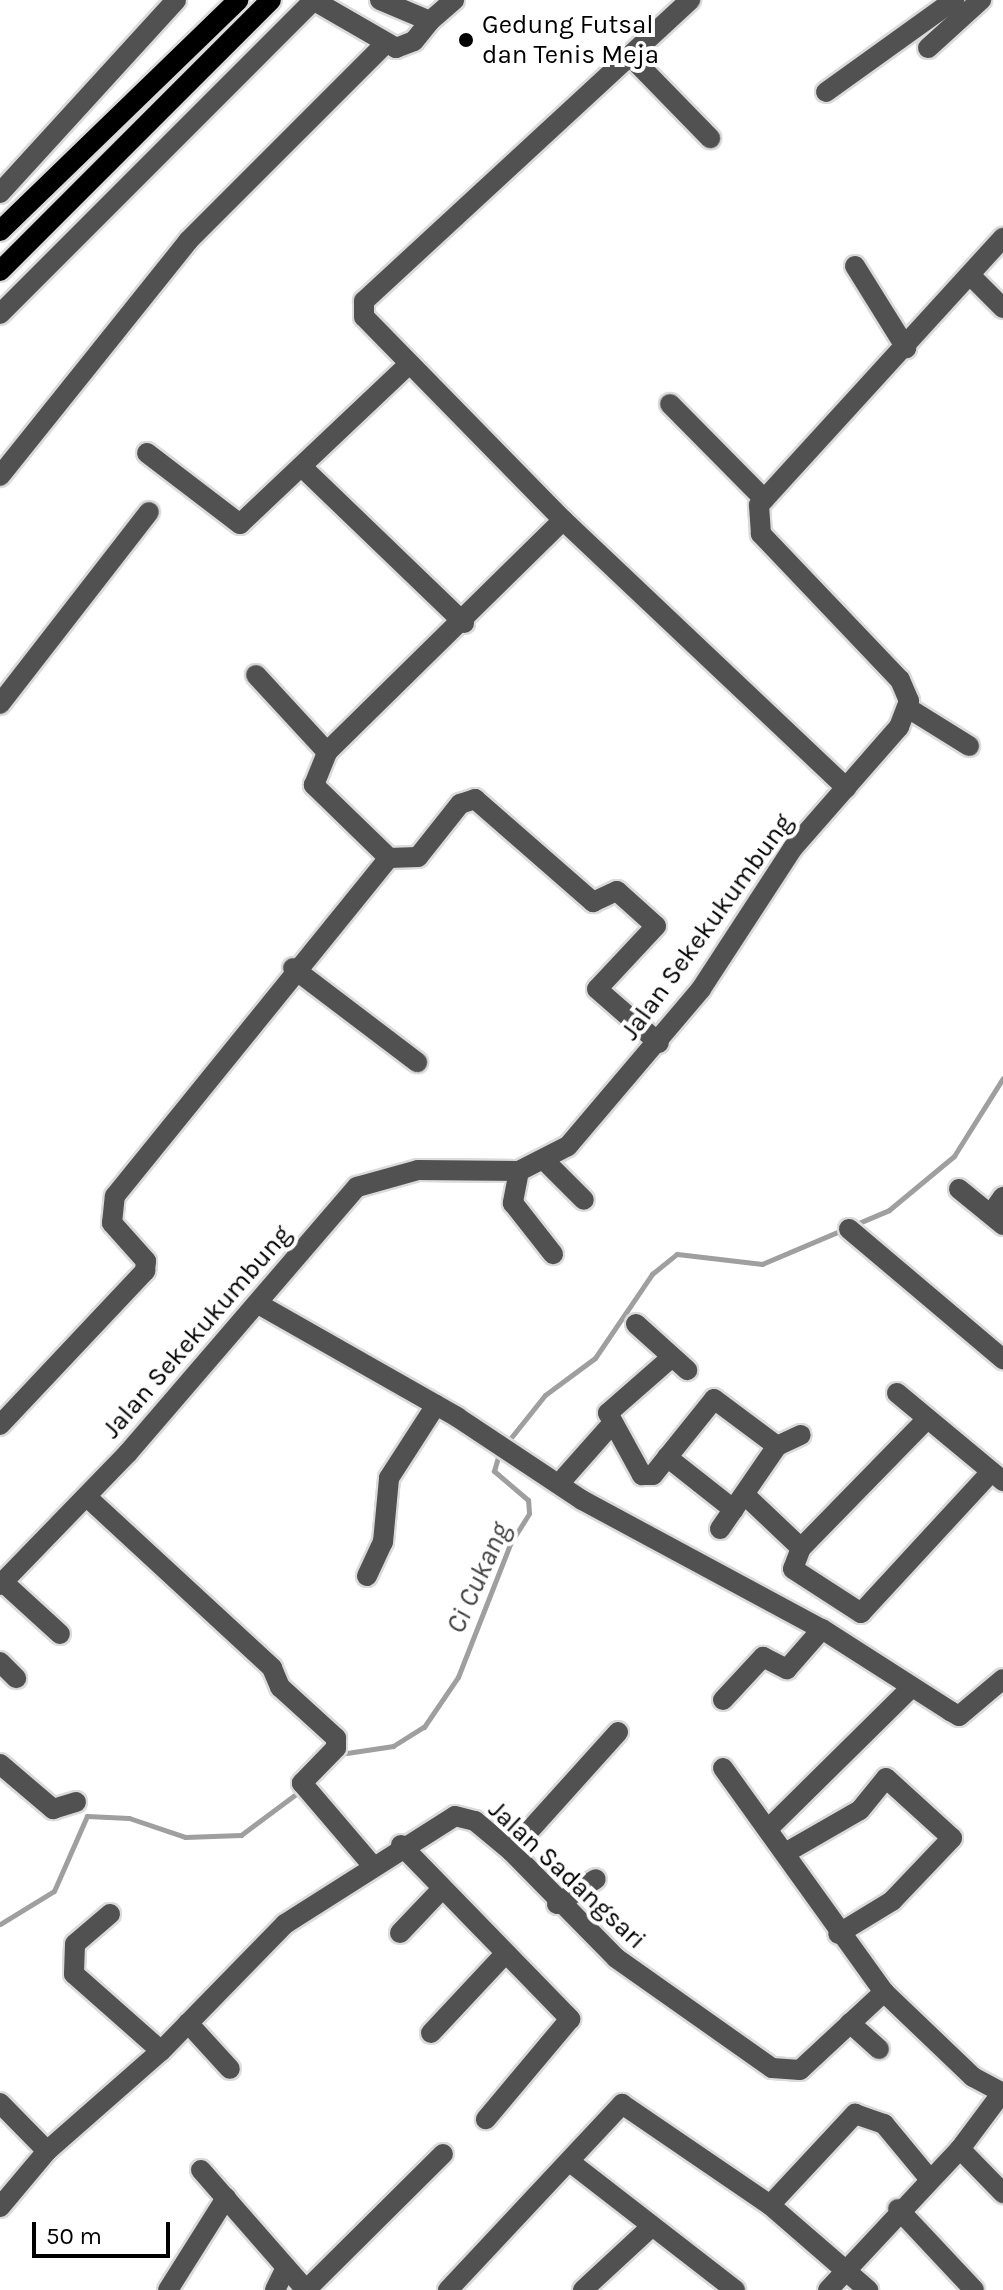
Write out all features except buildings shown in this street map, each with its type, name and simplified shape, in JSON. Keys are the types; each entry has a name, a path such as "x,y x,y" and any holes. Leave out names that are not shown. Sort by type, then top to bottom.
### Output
{"main road":[{"path":"0,231 238,0"},
{"path":"0,271 271,0"},
{"path":"150,85 171,100"}],"street":[{"path":"0,193 176,0"},
{"path":"0,314 314,0 383,46 407,46 454,0"},
{"path":"380,0 430,21"},
{"path":"690,0 370,293 364,317 563,520 846,788"},
{"path":"826,92 954,0"},
{"path":"928,48 981,0"},
{"path":"0,476 151,283 383,46"},
{"path":"630,56 710,138"},
{"path":"969,746 908,708 900,680 761,534 764,499 906,348 1003,238"},
{"path":"855,266 906,348"},
{"path":"970,275 1003,308"},
{"path":"147,453 240,524 408,365"},
{"path":"670,404 764,499"},
{"path":"302,467 464,623"},
{"path":"0,704 149,512"},
{"path":"563,520 464,623 327,752 314,785 389,858 418,857 460,804 475,799 593,902 617,891 656,926 597,989 659,1043"},
{"path":"256,675 327,752"},
{"name":"Jalan Sekekukumbung","path":"2,1583 87,1497 260,1305 357,1187 418,1170 519,1171 547,1163 659,1043 793,848 846,788 908,708"},
{"path":"0,1425 145,1271 146,1261 112,1223 115,1196 293,968 389,858"},
{"path":"293,968 417,1062"},
{"path":"547,1163 584,1200"},
{"path":"519,1171 513,1203 553,1254"},
{"path":"959,1189 997,1220 1003,1197"},
{"path":"849,1229 1003,1359"},
{"path":"260,1305 436,1405 582,1500 822,1629 959,1716 1001,1683"},
{"path":"636,1324 679,1363 609,1409 611,1425 642,1475 653,1475 714,1399 777,1446"},
{"path":"897,1393 997,1476 861,1613 793,1569 801,1548 927,1419"},
{"path":"367,1576 383,1542 389,1478 436,1405"},
{"path":"565,1477 611,1425"},
{"path":"720,1529 777,1446 801,1435"},
{"path":"667,1457 740,1502 801,1548"},
{"path":"87,1497 272,1668 280,1687 336,1738 336,1748 305,1787 372,1865"},
{"path":"2,1583 60,1634"},
{"path":"723,1700 763,1657 787,1669 822,1629"},
{"path":"0,1662 16,1678"},
{"path":"771,1826 912,1687"},
{"path":"511,1851 618,1732"},
{"path":"0,1764 53,1809 76,1802"},
{"path":"723,1768 771,1826 838,1934 884,1992 973,2077 1002,2094 960,2149 898,2209 828,2290"},
{"path":"787,1852 860,1810 886,1778 952,1838 892,1901 838,1934"},
{"name":"Jalan Sadangsari","path":"0,2207 47,2151 161,2051 285,1924 401,1845 464,1816 511,1851 557,1904 635,1973 772,2068 800,2070 884,1992"},
{"path":"401,1845 439,1892 570,2019 486,2119"},
{"path":"557,1904 596,1879"},
{"path":"400,1933 439,1892"},
{"path":"110,1914 75,1944 74,1974 161,2051"},
{"path":"431,2033 504,1955"},
{"path":"188,2023 230,2069"},
{"path":"850,2023 879,2049"},
{"path":"0,2103 47,2151"},
{"path":"448,2290 570,2162 614,2108 626,2105 770,2205 847,2268 868,2290"},
{"path":"770,2205 855,2114 884,2124 928,2177"},
{"path":"960,2149 1003,2193"},
{"path":"201,2170 306,2290 443,2154"},
{"path":"570,2162 723,2287"},
{"path":"168,2290 226,2198"},
{"path":"898,2209 974,2290"},
{"path":"583,2290 651,2227"},
{"path":"275,2290 286,2267"}],"waterway":[{"name":"Ci Cukang","path":"505,1445 545,1395 595,1358 652,1274 677,1254 762,1264 889,1210 954,1156 1003,1078"},
{"name":"Ci Cukang","path":"340,1754 393,1746 424,1727 458,1677 510,1544 529,1513 528,1500 494,1471 499,1453"},
{"name":"Ci Cukang","path":"0,1924 54,1891 87,1816 129,1818 185,1837 241,1835 300,1791"}],"place":[{"name":"Gedung Futsal dan Tenis Meja","path":"466,40"}]}
